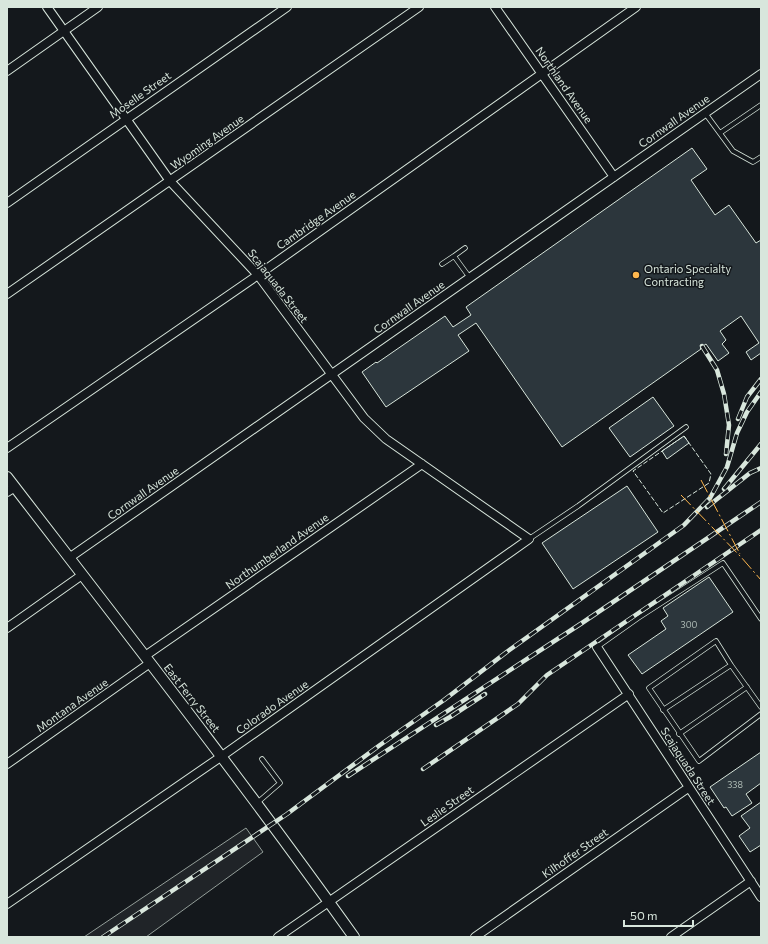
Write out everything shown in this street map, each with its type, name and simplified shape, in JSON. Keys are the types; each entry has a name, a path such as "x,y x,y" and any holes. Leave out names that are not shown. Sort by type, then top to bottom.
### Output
{"street":[{"name":"Scajaquada Street","path":"47,7 170,181 258,275 364,418 378,433 529,539"},
{"path":"7,71 98,7"},
{"name":"Moselle Street","path":"7,203 126,118 287,7"},
{"name":"Wyoming Avenue","path":"7,294 420,7"},
{"name":"Northland Avenue","path":"495,7 614,177"},
{"name":"Cambridge Avenue","path":"7,448 258,275 636,7"},
{"name":"Cornwall Avenue","path":"69,558 761,74"},
{"name":"Northumberland Avenue","path":"147,659 422,464"},
{"name":"East Ferry Street","path":"7,477 11,489 69,558 222,756 354,937"},
{"name":"Colorado Avenue","path":"7,904 222,756 529,539"},
{"path":"7,628 82,575"},
{"name":"Scajaquada Street","path":"597,647 677,767 688,788 761,897"},
{"name":"Montana Avenue","path":"7,764 147,659"},
{"name":"Leslie Street","path":"278,937 628,694"},
{"name":"Kilhoffer Street","path":"475,937 688,788"},
{"path":"671,937 751,881"}],"lane":[{"path":"720,133 761,105"},
{"path":"705,113 733,151 753,162 761,157"},
{"path":"442,264 465,248"},
{"path":"454,256 470,278"},
{"path":"529,539 578,506 686,427"},
{"path":"597,647 638,618 723,563 761,619"},
{"path":"761,707 716,641 649,688 699,761 761,714"},
{"path":"663,710 731,665"},
{"path":"680,734 747,687"},
{"path":"257,803 280,783 262,759"}],"shaded area":[{"path":"246,828 263,852 146,937 84,937"}],"building":[{"name":"Ontario Specialty Contracting","path":"692,148 707,169 691,180 715,215 729,205 756,243 761,240 761,353 751,360 746,352 759,343 741,316 720,331 726,340 722,344 729,353 718,361 706,344 562,447 476,323 458,335 469,351 386,407 362,372 445,316 453,327 471,315 466,307"},
{"path":"653,397 674,426 630,457 609,428"},
{"path":"684,436 689,443 667,459 662,451"},
{"path":"627,486 658,532 573,589 542,543"},
{"path":"709,577 733,612 642,674 628,655 666,629 661,621 668,616 663,608"},
{"path":"761,752 761,783 746,794 752,803 732,816 726,807 724,808 710,787"},
{"path":"761,802 761,845 750,852 739,836 750,828 741,816"}],"railway":[{"path":"702,346 717,370 724,394 729,425 726,454"},
{"path":"738,419 747,397 761,379"},
{"path":"103,937 287,814 444,700 508,651 684,525 710,498 727,467 737,433 747,412 761,392"},
{"path":"724,489 761,444"},
{"path":"707,507 750,473 761,468"},
{"path":"348,776 582,623 761,502"},
{"path":"423,769 518,704 547,675 761,530"},
{"path":"436,725 485,694"}],"fence":[{"path":"684,436 711,474 709,483 663,513 633,471 684,436"}],"power":[{"path":"701,480 740,554"},
{"path":"681,495 761,580"}],"place":[{"name":"Ontario Specialty Contracting","path":"636,275"}]}
